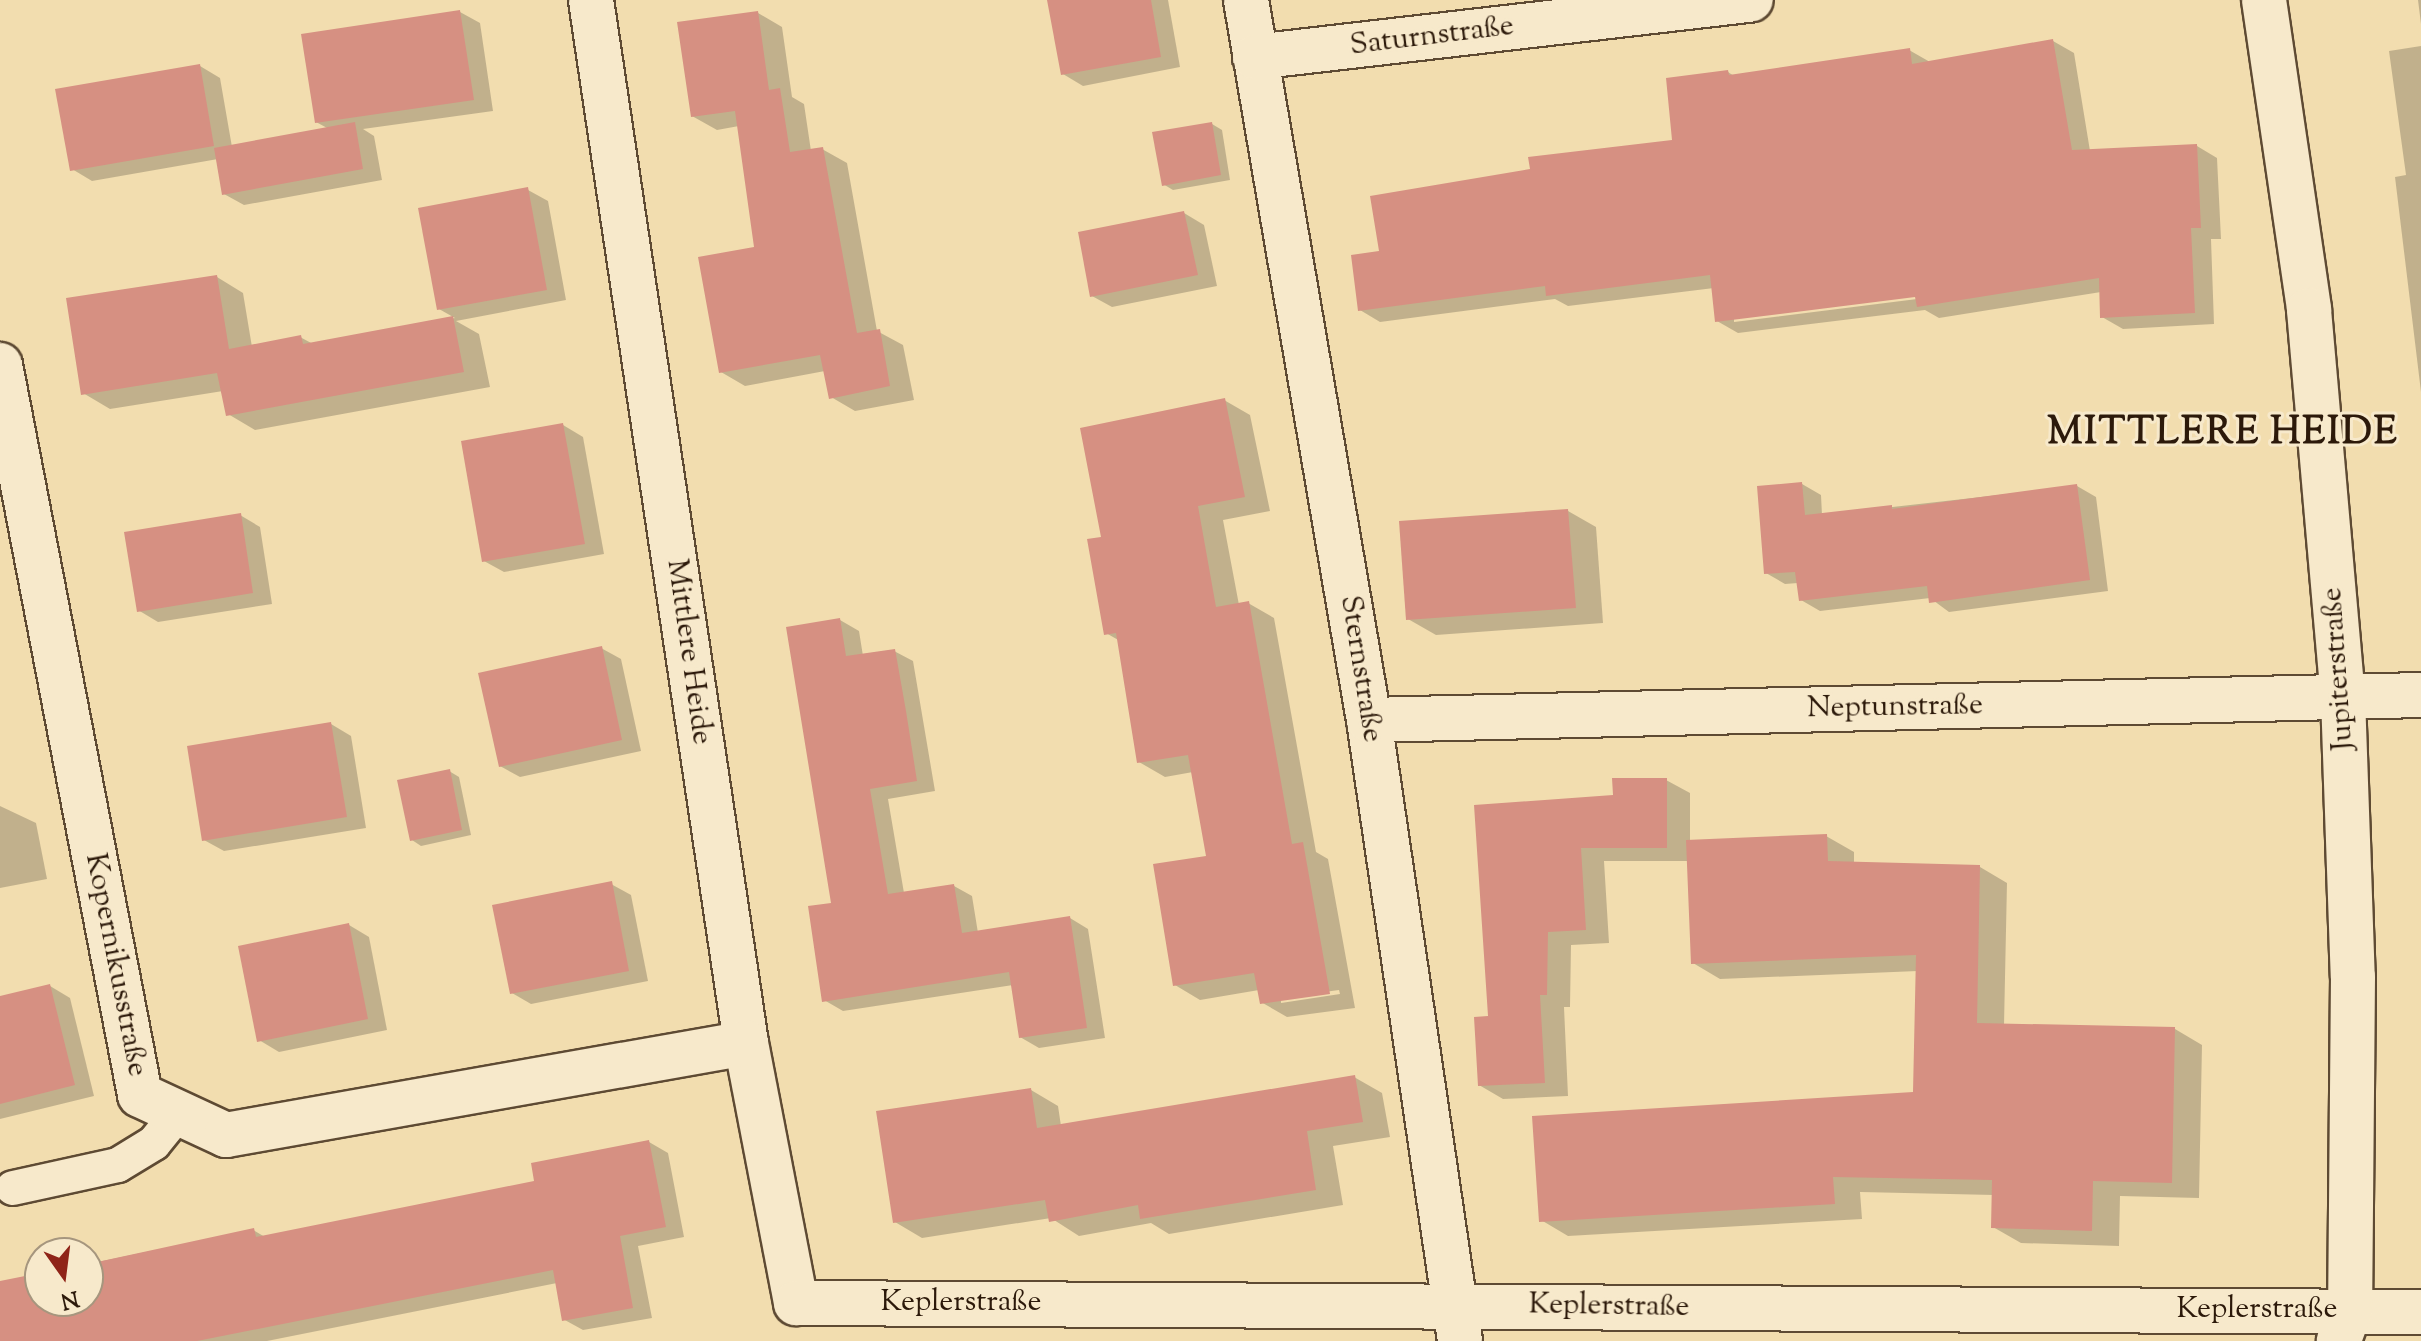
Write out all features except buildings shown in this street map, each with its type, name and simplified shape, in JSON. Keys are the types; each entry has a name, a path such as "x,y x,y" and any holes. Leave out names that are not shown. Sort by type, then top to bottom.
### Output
{"street":[{"name":"Mittlere Heide","path":"591,0 746,1043 796,1303"},
{"name":"Sternstraße","path":"1246,0 1369,720 1456,1323"},
{"name":"Saturnstraße","path":"1255,57 1751,0"},
{"name":"Jupiterstraße","path":"2264,0 2309,310 2343,697 2353,977 2344,1325"},
{"name":"Kopernikusstraße","path":"0,365 140,1095 226,1135 746,1043"},
{"name":"Neptunstraße","path":"1369,720 2421,695"},
{"name":"Keplerstraße","path":"796,1303 1456,1323 2344,1325 2421,1312"}],"lane":[{"path":"13,1188 118,1165 154,1143 178,1113"}],"district":[{"name":"MITTLERE HEIDE","path":"2223,435"}]}
